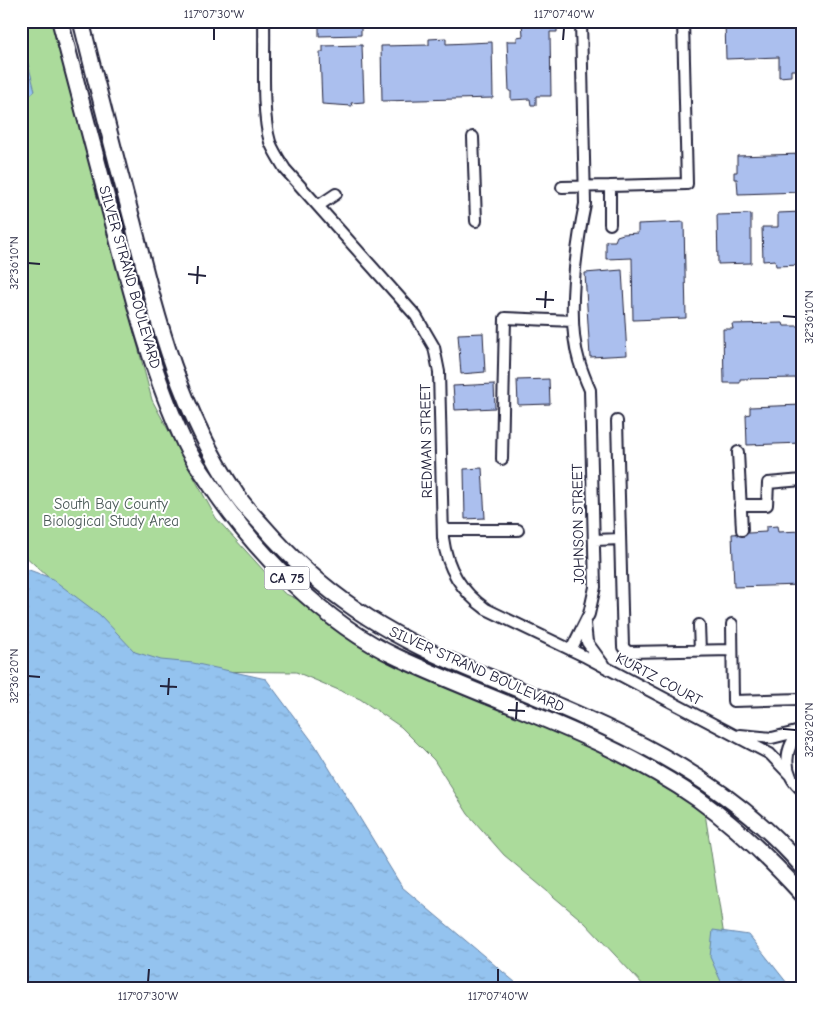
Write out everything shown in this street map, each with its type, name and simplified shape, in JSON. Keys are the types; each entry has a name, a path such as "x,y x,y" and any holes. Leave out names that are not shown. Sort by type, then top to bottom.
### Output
{"highway":[{"name":"SILVER STRAND BOULEVARD","path":"60,21 138,318 162,388 186,447 223,504 260,551 322,608 358,634 394,656 596,742 646,767 697,798 739,830 802,894"},
{"name":"SILVER STRAND BOULEVARD","path":"81,21 156,316 178,383 203,438 238,497 277,542 305,569 337,597 371,620 403,639 602,724 654,749 712,786 754,818 802,866"}],"street":[{"name":"REDMAN STREET","path":"264,21 266,116 271,144 285,169 416,316 434,347 439,372 443,530 445,553 452,572 465,592 486,608 571,650"},
{"path":"581,21 585,186"},
{"path":"562,187 687,184 683,21"},
{"path":"473,137 476,221"},
{"name":"JOHNSON STREET","path":"571,650 585,623 593,600 595,587 590,390 579,360 573,321 581,225 585,204 585,186"},
{"path":"610,186 610,224"},
{"path":"318,206 336,194"},
{"path":"502,459 504,318 573,321"},
{"path":"617,421 623,647 628,652 732,650"},
{"path":"738,452 742,530"},
{"path":"740,505 767,505 768,483 802,480"},
{"path":"443,530 518,530"},
{"path":"594,540 620,539"},
{"path":"585,623 587,641 594,653 604,664 625,678"},
{"path":"732,624 733,701 802,699"},
{"path":"699,625 700,651"},
{"name":"KURTZ COURT","path":"571,650 770,754 802,790"},
{"path":"790,775 787,756 789,746 801,731"},
{"name":"KURTZ COURT","path":"733,734 772,738 801,731"}],"green space":[{"name":"South Bay County Biological Study Area","path":"21,21 52,21 152,400 216,518 284,593 434,665 623,746 702,794 732,988 646,988 585,923 504,855 468,814 434,760 401,727 360,699 296,672 182,671 136,659 21,552"}],"water":[{"path":"21,36 35,91 21,102"},
{"path":"21,567 51,578 100,615 135,652 161,660 193,663 266,679 315,745 402,887 522,988 21,988"},
{"path":"713,930 749,935 791,988 724,988 710,957"}],"building":[{"path":"319,21 361,21 361,35 319,36"},
{"path":"522,21 554,21 554,28 557,28 557,32 550,32 551,96 536,96 536,105 531,105 530,99 511,100 511,91 509,91 507,41 517,41 517,37 523,36"},
{"path":"725,21 802,21 802,70 791,70 791,76 779,77 779,57 726,59"},
{"path":"446,38 446,44 492,42 493,98 382,101 381,46 429,45 429,39"},
{"path":"362,45 364,102 351,103 352,106 322,104 320,52 323,52 323,46"},
{"path":"802,154 802,192 738,194 737,179 734,179 734,172 737,172 737,156"},
{"path":"802,212 802,265 776,266 775,260 763,261 762,227 778,227 778,213"},
{"path":"751,214 751,263 718,264 717,215"},
{"path":"684,222 686,318 633,320 632,258 606,259 606,241 615,241 617,236 623,234 638,233 638,224"},
{"path":"622,270 627,355 590,357 585,273"},
{"path":"783,323 784,326 802,326 802,383 798,383 798,378 740,379 740,383 724,383 723,329 733,329 732,324"},
{"path":"483,333 485,372 461,374 458,334"},
{"path":"549,379 550,404 518,405 517,380"},
{"path":"494,384 495,408 455,410 453,386"},
{"path":"802,405 802,443 747,445 746,415 750,414 750,407"},
{"path":"482,468 485,518 465,519 464,469"},
{"path":"777,526 778,532 802,531 802,585 734,587 732,534 766,532 766,527"}]}
